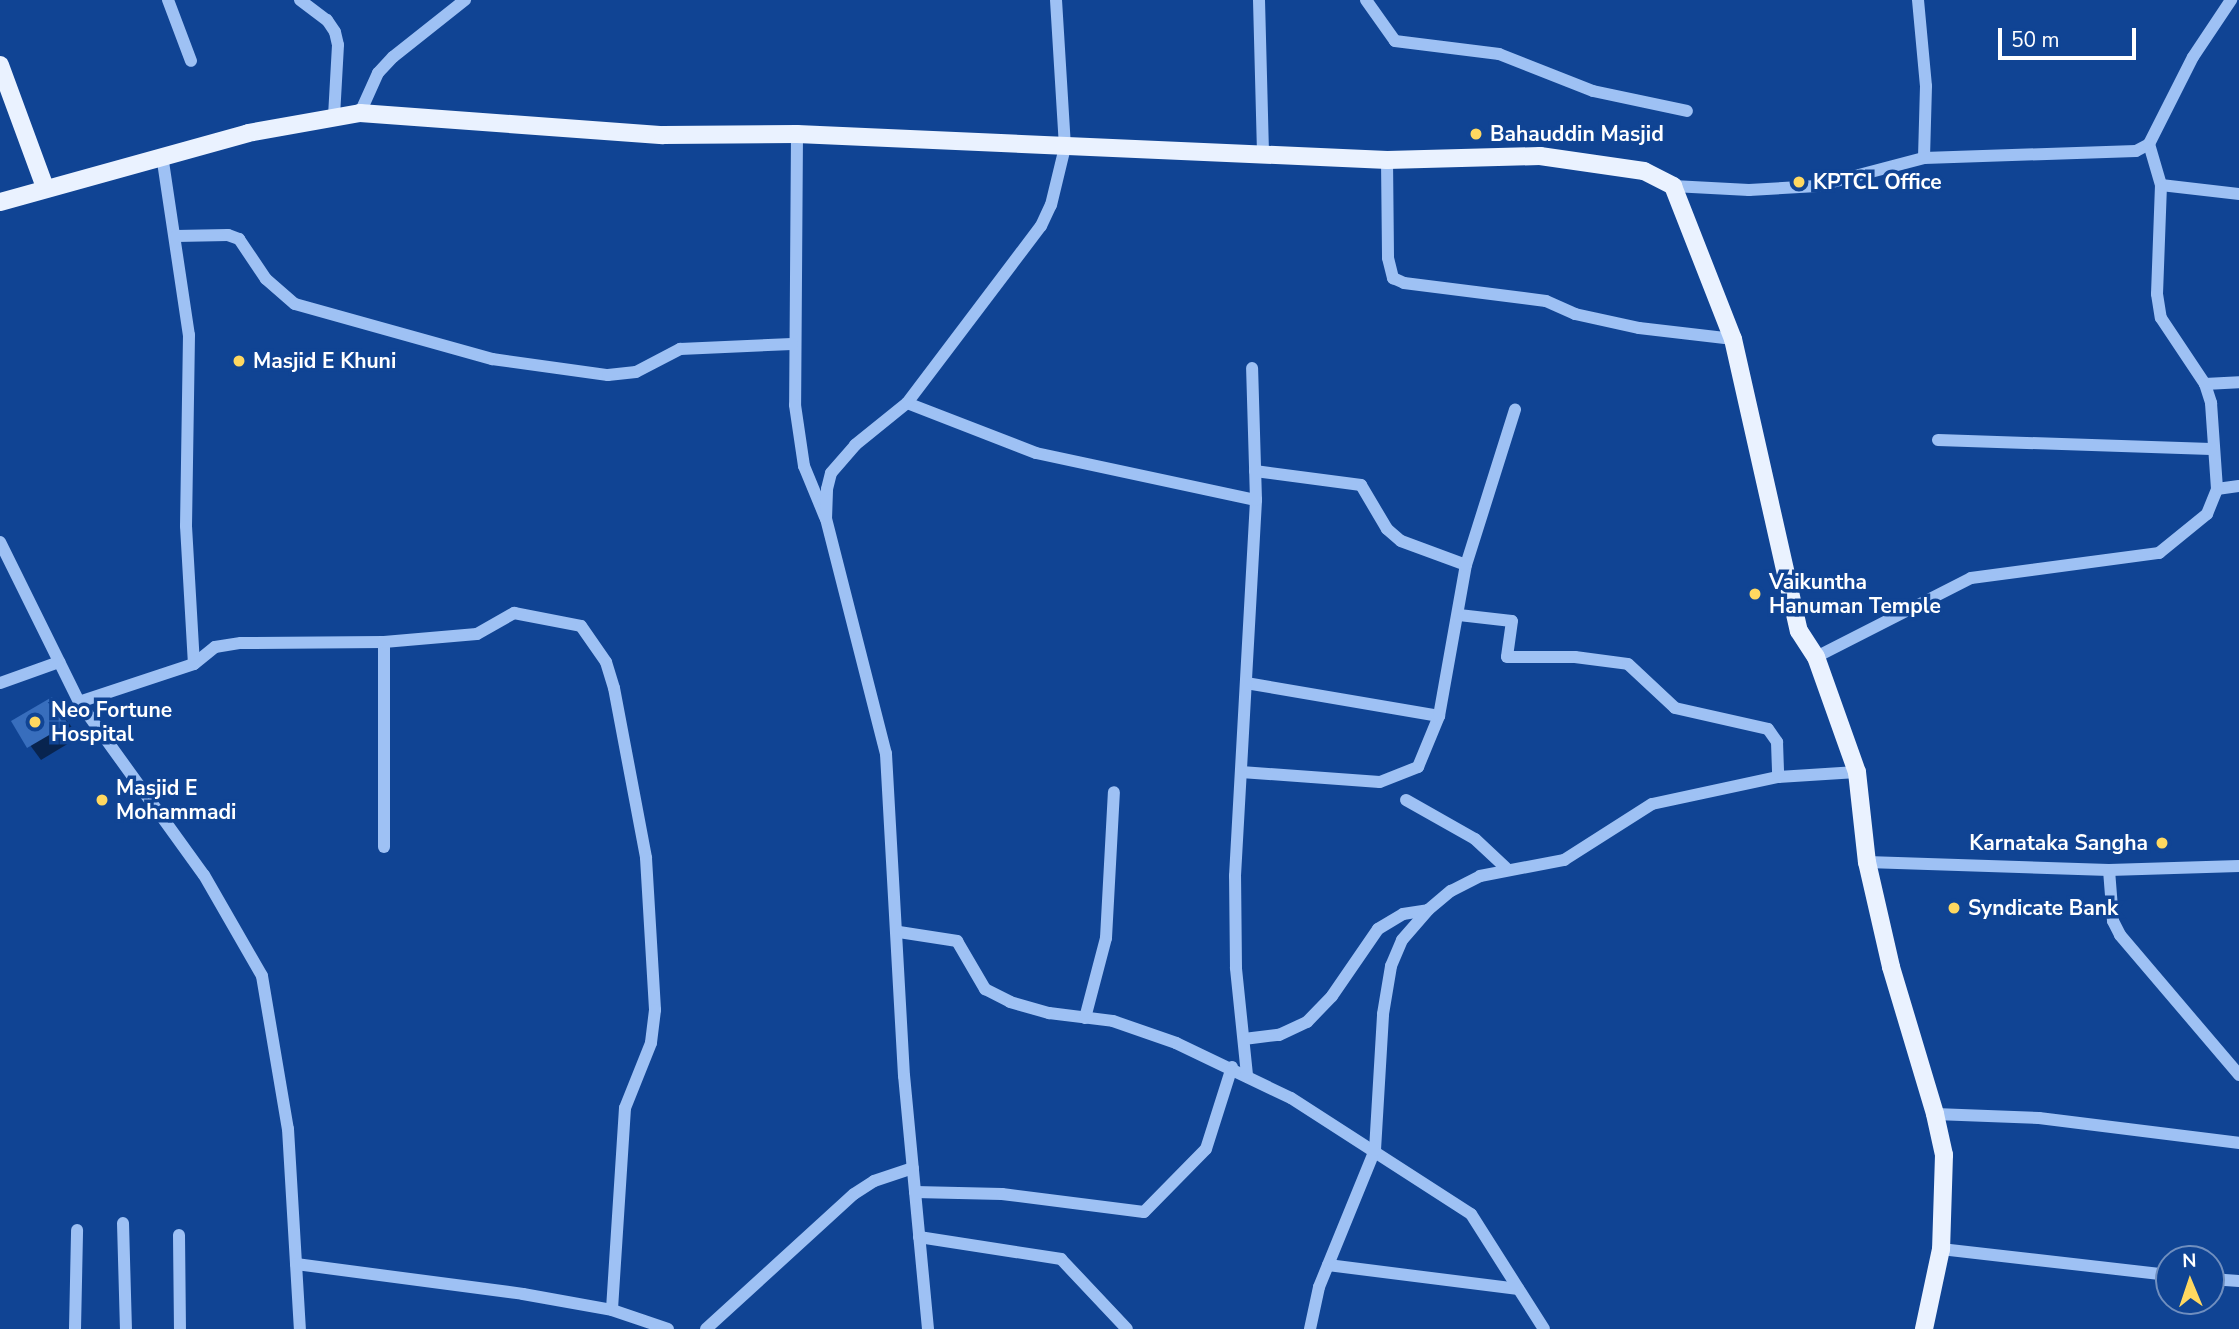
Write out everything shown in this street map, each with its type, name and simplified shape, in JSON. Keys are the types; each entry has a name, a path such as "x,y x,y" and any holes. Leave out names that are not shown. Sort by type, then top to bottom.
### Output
{"main road":[{"path":"0,65 46,187"},
{"path":"0,202 162,155 360,113 663,135 797,134 1387,160 1540,156 1644,171 1673,186 1733,339 1786,589 1799,631 1816,657 1857,772 1867,862 1891,967 1936,1114 1944,1155 1941,1249 1924,1329"}],"street":[{"path":"168,0 191,61"},
{"path":"300,0 327,20 335,32 338,45 334,117"},
{"path":"360,113 378,73 393,57 465,0"},
{"path":"826,519 831,473 855,445 907,403 1041,226 1051,205 1065,147 1056,0"},
{"path":"1259,0 1263,155"},
{"path":"1366,0 1395,41 1499,54 1593,91 1687,111"},
{"path":"1919,0 1926,86 1924,158"},
{"path":"1816,657 1971,578 2159,554 2207,514 2217,489 2211,449 2211,403 2205,384 2161,318 2157,294 2161,185 2150,144 2193,57 2231,0"},
{"path":"797,134 792,344 804,466 826,519 886,754 913,1168 928,1329"},
{"path":"1673,186 1749,190 1817,186 1924,158 2122,152 2150,144"},
{"path":"162,155 189,335 186,526 194,664"},
{"path":"1387,160 1388,258 1393,278 1404,283 1546,301 1575,314 1639,328 1733,339"},
{"path":"2161,185 2239,194"},
{"path":"176,236 228,235 239,239 266,279 295,304 492,359 608,375 636,372 680,349 792,344"},
{"path":"1247,1075 1236,968 1241,772 1256,500 1252,368"},
{"path":"2205,384 2239,382"},
{"path":"907,403 1036,453 1256,500"},
{"path":"1241,772 1380,782 1418,767 1439,716 1466,565 1515,410"},
{"path":"1938,440 2211,449"},
{"path":"1255,471 1361,485 1387,529 1401,541 1466,565"},
{"path":"2217,489 2239,486"},
{"path":"0,542 79,702 204,875 262,976 288,1129 300,1329"},
{"path":"79,702 194,664 215,647 241,643 384,642 477,634 514,613 534,614 581,626 606,662 646,858 655,1010 651,1043 625,1108 612,1310"},
{"path":"1459,615 1512,621 1507,657 1576,657 1628,664 1675,709 1768,729 1777,742 1778,777"},
{"path":"384,642 384,847"},
{"path":"0,682 59,662"},
{"path":"1246,683 1439,716"},
{"path":"1310,1329 1328,1265 1375,1150 1383,1014 1391,966 1402,940 1428,910 1451,891 1506,868 1564,860 1652,804 1778,777 1857,772"},
{"path":"1085,1018 1106,938 1114,792"},
{"path":"1406,800 1475,839 1506,868"},
{"path":"1867,862 2109,870 2239,866"},
{"path":"2109,870 2113,921 2120,935 2239,1075"},
{"path":"1244,1039 1279,1035 1307,1022 1332,996 1378,929 1403,914 1428,910"},
{"path":"899,932 957,941 985,989 1010,1002 1085,1018 1113,1021 1232,1067 1375,1150 1471,1214 1544,1329"},
{"path":"915,1192 1002,1194 1128,1214 1144,1212 1206,1149 1232,1067"},
{"path":"1936,1114 2039,1118 2239,1143"},
{"path":"706,1329 855,1195 874,1181 913,1168"},
{"path":"123,1223 126,1329"},
{"path":"75,1329 77,1230"},
{"path":"179,1234 180,1329"},
{"path":"919,1237 1061,1259 1127,1329"},
{"path":"1941,1249 2155,1273"},
{"path":"296,1264 405,1276 612,1310 668,1329"},
{"path":"1328,1265 1518,1289"}],"building":[{"path":"52,697 68,724 27,748 11,721"}],"place":[{"name":"Bahauddin Masjid","path":"1476,134"},
{"name":"KPTCL Office","path":"1799,182"},
{"name":"Masjid E Khuni","path":"239,361"},
{"name":"Vaikuntha Hanuman Temple","path":"1755,594"},
{"name":"Neo Fortune Hospital","path":"35,722"},
{"name":"Masjid E Mohammadi","path":"102,800"},
{"name":"Karnataka Sangha","path":"2162,843"},
{"name":"Syndicate Bank","path":"1954,908"}]}
